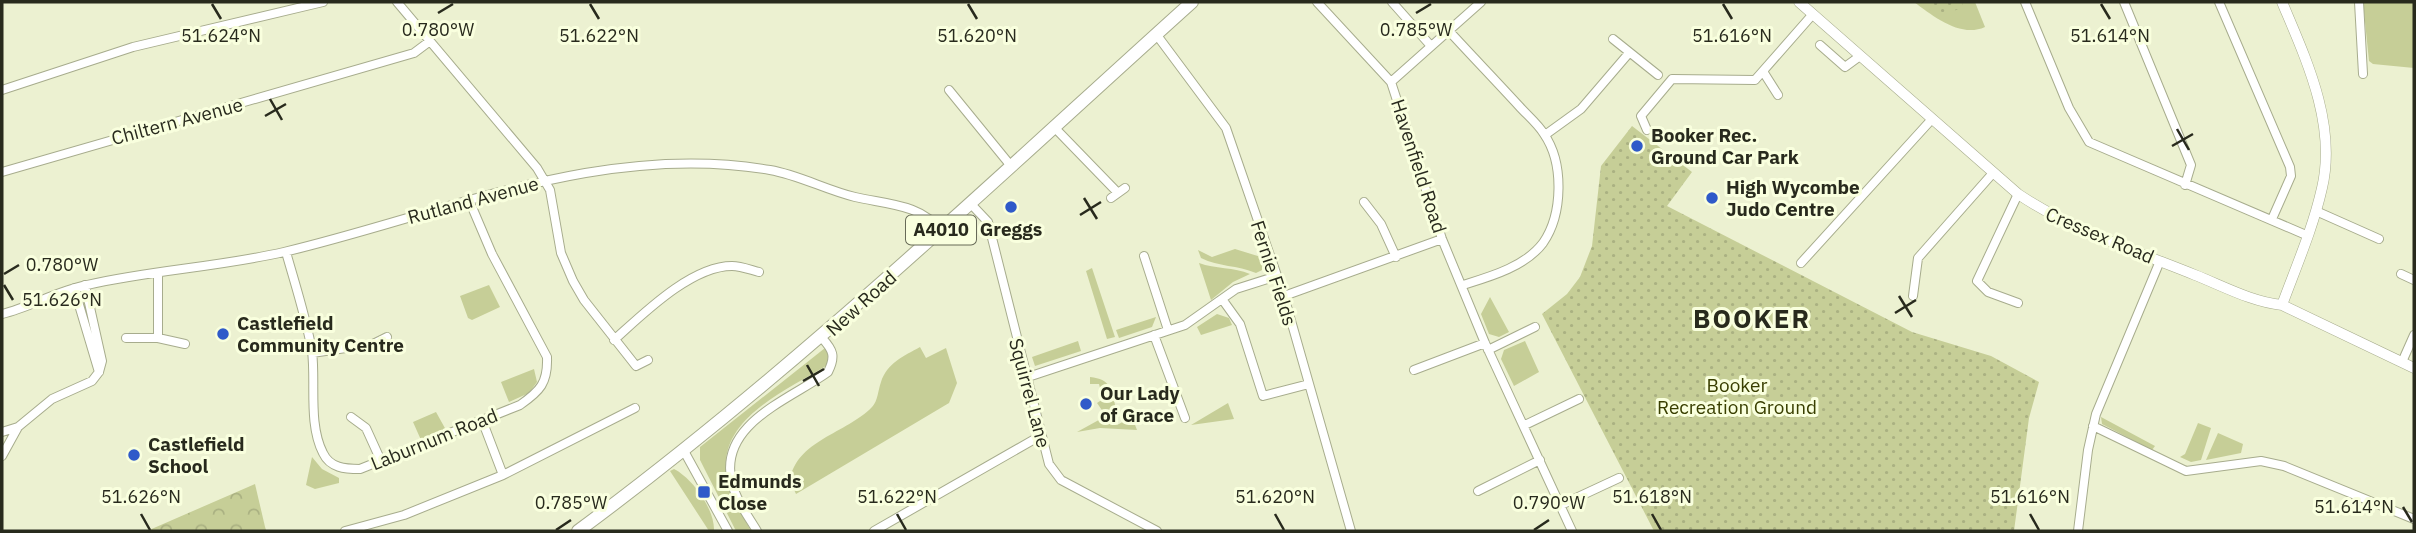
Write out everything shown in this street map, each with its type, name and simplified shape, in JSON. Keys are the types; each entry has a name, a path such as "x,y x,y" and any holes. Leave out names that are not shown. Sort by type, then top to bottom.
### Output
{"highway":[{"name":"New Road","path":"579,531 684,451 822,338 1192,2"}],"street":[{"path":"2,90 133,47 323,2"},
{"path":"397,2 537,168 550,191 561,253 573,281 614,340 636,366 648,359"},
{"name":"Havenfield Road","path":"1317,2 1391,82 1442,239 1487,346 1572,531"},
{"path":"1392,2 1432,46"},
{"path":"1391,82 1480,2"},
{"name":"Cressex Road","path":"1799,2 1993,173 2018,194 2054,217 2268,304 2282,305 2414,368"},
{"path":"2025,2 2069,108 2089,142 2306,235"},
{"path":"2124,2 2191,165 2185,185"},
{"path":"2219,2 2290,167 2291,176 2272,219"},
{"path":"2282,2 2316,89 2325,133 2323,185 2282,305"},
{"path":"2359,2 2363,74"},
{"path":"1647,130 1642,116 1672,79 1692,77 1745,82 1764,73 1813,13"},
{"path":"1449,31 1545,135 1556,162 1558,180 1552,219 1543,243 1527,257 1498,274 1463,285"},
{"name":"Fernie Fields","path":"1156,34 1226,128 1277,276 1351,531"},
{"path":"1613,39 1658,75"},
{"name":"Chiltern Avenue","path":"2,172 414,53 430,41"},
{"path":"1820,45 1845,67 1860,56"},
{"path":"1545,135 1581,109 1629,53"},
{"path":"1764,73 1778,95"},
{"path":"949,90 1011,166"},
{"path":"1801,263 1933,119"},
{"path":"1054,126 1118,193"},
{"name":"Rutland Avenue","path":"2,313 85,285 286,252 543,181 649,164 689,163 769,170 850,196 919,212 932,219 940,231"},
{"path":"1913,296 1918,258 1993,173"},
{"path":"2018,194 1977,281 1988,292 2018,303"},
{"name":"Laburnum Road","path":"286,252 312,353 322,453 329,462 342,469 360,469 520,405 540,392 548,375 547,357 492,254 469,200"},
{"path":"1364,202 1381,225 1396,257"},
{"name":"Squirrel Lane","path":"970,203 988,222 1025,378 1049,464 1061,480 1157,531"},
{"path":"2316,211 2379,239"},
{"path":"1283,296 1442,239"},
{"path":"1144,256 1168,330"},
{"path":"2078,531 2093,426 2160,261"},
{"path":"614,340 669,294 702,273 732,266 759,272"},
{"path":"158,274 158,338"},
{"path":"2402,274 2414,280"},
{"path":"1025,378 1185,325 1236,289 1277,276"},
{"path":"2,456 18,427 52,399 92,381 99,372 102,361 85,285"},
{"path":"74,288 99,372"},
{"path":"1222,299 1240,324 1264,397 1309,384"},
{"path":"1414,370 1535,327"},
{"path":"1154,335 1185,418"},
{"path":"2402,362 2414,335"},
{"path":"312,353 373,344 387,337"},
{"path":"126,338 158,338 185,344"},
{"path":"757,531 732,482 733,450 740,434 752,422 828,372 833,361 833,351 822,338"},
{"path":"1525,425 1579,399"},
{"path":"345,531 404,515 503,475 635,408"},
{"path":"351,418 366,428 381,461"},
{"path":"482,419 503,475"},
{"path":"2093,426 2186,471 2261,461 2284,466 2414,519"},
{"path":"2,432 18,427"},
{"path":"874,531 1040,436"},
{"path":"684,451 728,531"},
{"path":"1478,491 1540,460"},
{"path":"1561,505 1619,478"}],"green space":[{"path":"1914,2 1975,2 1985,27 1976,30 1957,28"},
{"path":"1928,2 1962,2 1963,7 1942,16 1930,10"},
{"path":"2363,2 2414,2 2414,68 2373,64 2369,61"},
{"name":"Booker Recreation Ground","path":"1632,126 1692,172 1667,206 1912,332 1991,356 2039,382 2029,418 2014,531 1654,531 1542,314 1567,294 1580,277 1592,246 1601,166"},
{"path":"1235,249 1261,257 1266,268 1256,273 1215,263 1201,258 1198,250 1212,257"},
{"path":"1199,263 1250,274 1233,282 1211,300"},
{"path":"1092,268 1115,337 1107,339 1086,271"},
{"path":"489,285 500,307 472,320 468,318 460,296"},
{"path":"1490,297 1509,332 1499,337 1489,334 1481,314"},
{"path":"1217,314 1229,318 1232,325 1201,335 1197,327"},
{"path":"1156,317 1152,327 1119,338 1116,330"},
{"path":"1078,341 1081,351 1035,366 1032,357"},
{"path":"1525,341 1539,372 1514,386 1501,359 1504,350"},
{"path":"920,347 926,358 946,348 957,383 949,403 796,494 790,481 801,456 872,407 887,370"},
{"path":"825,348 831,358 826,366 758,409 743,423 732,439 726,456 727,476 734,498 751,531 736,531 700,460 700,447"},
{"path":"534,369 537,382 529,393 509,402 501,382"},
{"path":"1090,377 1102,380 1109,386 1116,408 1109,414 1117,425 1132,417 1137,430 1100,428 1077,432 1106,416 1097,403 1103,399 1099,384 1090,384"},
{"path":"1228,403 1234,419 1191,425"},
{"path":"436,412 446,430 421,440 413,422"},
{"path":"2101,417 2155,446 2152,450 2102,424"},
{"path":"2198,423 2211,428 2201,460 2191,462 2180,457 2185,454"},
{"path":"2218,433 2243,444 2241,453 2206,460"},
{"path":"312,457 322,469 339,478 339,483 315,489 306,485"},
{"path":"674,469 688,479 707,504 714,531 709,531 670,471"},
{"path":"255,484 266,531 147,531"}],"place":[{"name":"Booker Rec. Ground Car Park","path":"1637,146"},
{"name":"High Wycombe Judo Centre","path":"1712,198"},
{"name":"Greggs","path":"1011,207"},
{"name":"Castlefield Community Centre","path":"223,334"},
{"name":"Our Lady of Grace","path":"1086,404"},
{"name":"Castlefield School","path":"134,455"},
{"name":"Edmunds Close","path":"704,492"}],"district":[{"name":"BOOKER","path":"1752,319"}]}
